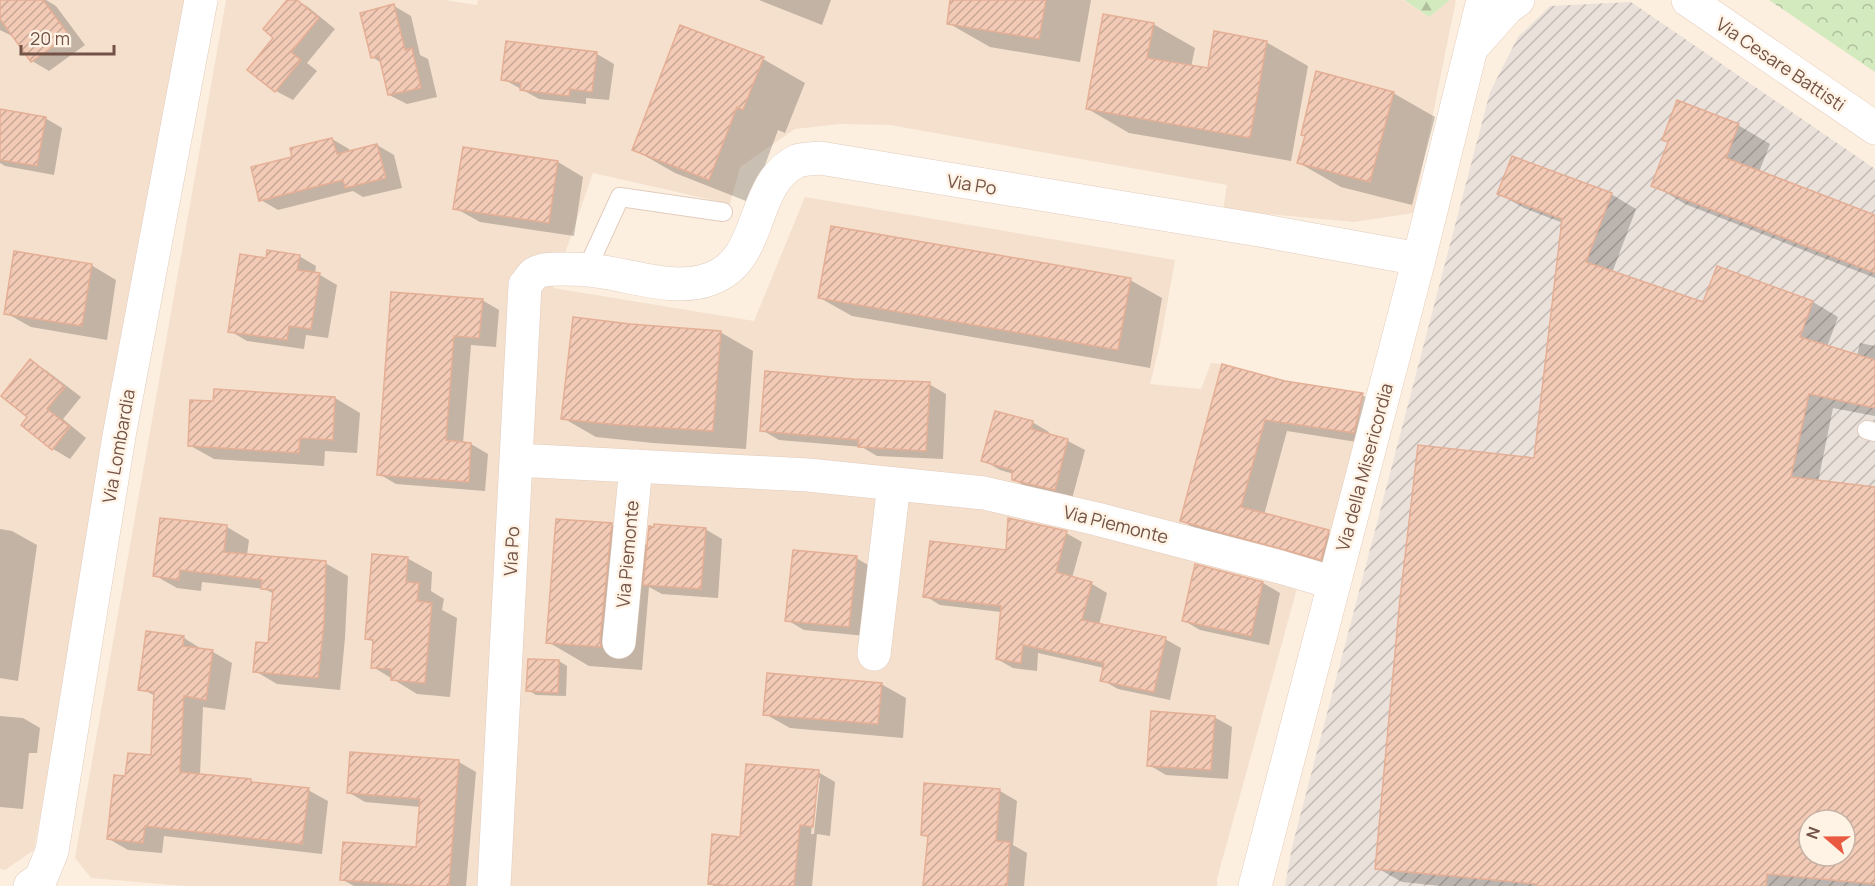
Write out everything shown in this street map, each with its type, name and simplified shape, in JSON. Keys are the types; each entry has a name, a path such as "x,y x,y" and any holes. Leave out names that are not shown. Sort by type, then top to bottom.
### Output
{"street":[{"name":"Via Lombardia","path":"30,886 41,878 52,851 119,436 201,0"},
{"name":"Via della Misericordia","path":"1255,886 1419,259 1483,0"},
{"name":"Via della Misericordia","path":"1472,48 1507,8 1518,0"},
{"name":"Via Cesare Battisti","path":"1688,0 1875,128"},
{"name":"Via Po","path":"494,886 525,285 534,274 546,269 587,269 665,282 685,283 711,279 728,269 744,253 769,189 779,174 798,161 820,158 1258,230 1419,259"},
{"name":"Via Piemonte","path":"516,460 808,475 984,493 1097,519 1334,583"},
{"name":"Via Piemonte","path":"619,642 636,466"},
{"path":"874,654 894,484"}],"lane":[{"path":"587,269 620,197 723,212"}],"shaded area":[{"path":"0,0 188,0 34,850 5,870 0,869"},
{"path":"226,0 445,0 477,5 478,0 1403,0 1429,17 1450,0 1456,0 1413,213 1354,222 1223,210 1227,185 890,125 840,124 795,129 740,167 730,204 593,173 553,288 754,321 805,197 1175,260 1160,344 1150,384 1201,389 1211,363 1290,382 1363,393 1356,434 1324,567 1299,581 1217,879 1217,886 184,886 91,878 75,858"},
{"path":"1631,2 1875,169 1875,886 1285,886 1292,847 1490,92 1518,37 1550,6"}],"green space":[{"path":"1404,0 1450,0 1429,17"},
{"path":"1769,0 1875,0 1875,72"}],"building":[{"path":"0,0 43,0 69,35 31,62 0,19"},
{"path":"287,0 297,0 319,18 291,52 301,60 275,92 247,70 273,38 263,29"},
{"path":"950,0 1046,0 1039,39 947,24"},
{"path":"394,4 405,50 412,48 421,88 388,95 379,56 371,58 360,13"},
{"path":"1103,14 1154,23 1147,58 1208,68 1214,31 1267,41 1250,138 1086,109"},
{"path":"680,25 764,57 743,110 737,107 709,180 632,150"},
{"path":"506,41 597,52 592,92 570,89 569,96 520,90 521,83 501,80"},
{"path":"1316,71 1394,92 1370,182 1297,163 1305,136 1301,135"},
{"path":"1677,100 1739,124 1726,158 1875,215 1875,273 1651,186 1668,142 1662,140"},
{"path":"0,109 46,117 37,166 0,160"},
{"path":"332,138 337,154 377,144 386,178 345,188 343,180 259,201 251,167 292,157 290,148"},
{"path":"463,147 558,161 549,223 453,209"},
{"path":"1512,156 1612,193 1586,262 1703,302 1717,266 1813,301 1800,337 1875,360 1875,408 1809,394 1791,477 1875,487 1875,884 1767,874 1766,886 1536,886 1536,884 1375,869 1400,599 1418,445 1534,458 1562,219 1497,194"},
{"path":"831,226 1131,278 1118,350 818,298"},
{"path":"267,250 300,255 297,270 320,273 311,329 289,326 287,340 228,332 240,254 266,258"},
{"path":"14,251 92,264 82,326 4,314"},
{"path":"391,292 483,299 479,338 454,336 446,440 471,443 469,482 377,475"},
{"path":"573,317 721,331 713,431 561,419"},
{"path":"30,359 65,387 47,409 70,427 52,450 21,425 27,417 1,396"},
{"path":"1222,364 1285,381 1363,393 1354,433 1265,420 1241,507 1329,530 1321,560 1180,521"},
{"path":"765,371 854,379 930,382 926,451 858,447 859,440 760,431"},
{"path":"214,389 335,397 333,440 300,438 299,453 188,446 190,400 213,401"},
{"path":"995,411 1033,421 1031,429 1068,439 1055,490 1012,480 1012,470 981,461"},
{"path":"160,518 227,525 224,552 326,561 324,625 318,678 253,672 256,642 268,643 273,590 261,589 262,580 180,570 179,580 153,576"},
{"path":"1008,518 1067,531 1056,572 1092,582 1082,620 1166,637 1154,692 1100,681 1104,663 1023,645 1021,663 996,659 1001,606 923,597 930,541 1006,550"},
{"path":"556,519 612,523 601,647 546,643"},
{"path":"654,524 706,528 701,589 643,585 649,526 654,527"},
{"path":"793,550 857,556 849,627 785,621"},
{"path":"372,554 408,557 406,582 419,583 417,601 432,603 425,683 391,680 391,669 371,668 373,640 365,639"},
{"path":"1195,564 1263,582 1251,636 1182,621"},
{"path":"146,631 184,636 183,646 213,650 206,700 184,696 180,772 309,788 302,844 145,826 143,843 107,839 114,775 125,776 128,753 151,755 154,692 138,690"},
{"path":"528,659 559,660 558,693 526,691"},
{"path":"767,673 882,683 878,724 763,715"},
{"path":"1151,711 1215,716 1211,770 1147,766"},
{"path":"350,752 459,760 449,886 340,880 343,842 416,847 420,799 347,793"},
{"path":"746,764 819,770 813,827 800,825 794,886 708,884 712,834 740,837"},
{"path":"924,783 1000,789 996,841 1010,842 1007,886 923,886 928,836 921,835"}]}
